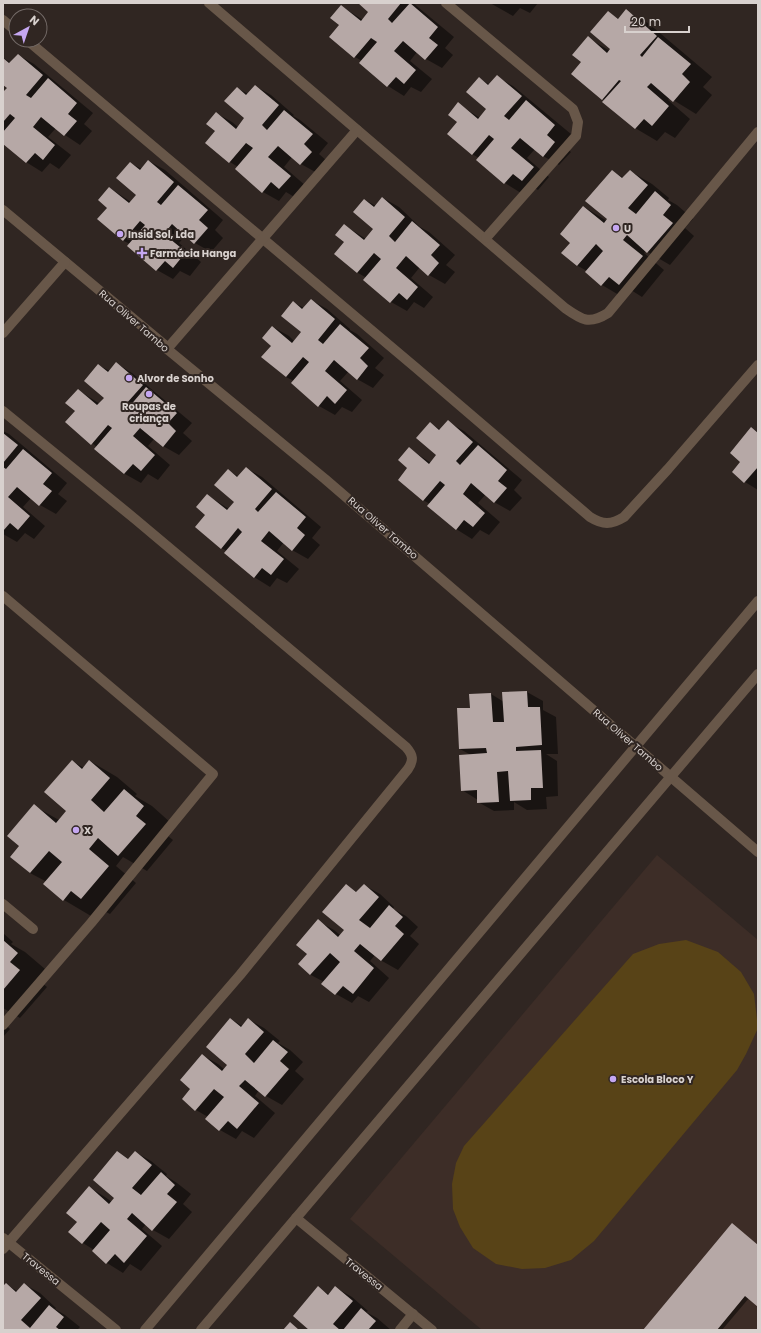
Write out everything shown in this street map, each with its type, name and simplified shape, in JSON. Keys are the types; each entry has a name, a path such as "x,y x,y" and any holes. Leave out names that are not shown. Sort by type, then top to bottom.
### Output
{"street":[{"path":"209,3 486,238 565,308 579,317 588,320 598,319 608,312 758,132"},
{"path":"446,3 573,109 578,122 576,136 486,238"},
{"path":"36,48 590,518 599,523 609,523 624,517 668,469 758,365"},
{"path":"167,349 357,130"},
{"name":"Rua Oliver Tambo","path":"3,210 166,346 167,349 325,479 758,852"},
{"path":"3,333 65,262"},
{"path":"3,411 135,519 406,747 411,752 413,758 412,763 353,838 240,976 5,1243"},
{"path":"3,596 213,774 91,923 3,1025"},
{"path":"145,1330 758,601"},
{"path":"201,1330 758,674"},
{"path":"3,904 33,929"},
{"name":"Travessa","path":"296,1218 432,1330"},
{"name":"Travessa","path":"5,1243 116,1330"},
{"path":"400,1330 413,1314"}],"shaded area":[{"name":"Escola Bloco Y","path":"657,855 758,940 758,1330 482,1330 350,1219"},
{"path":"686,940 718,952 741,972 754,994 758,1028 737,1070 594,1241 571,1260 545,1268 522,1269 496,1264 473,1248 460,1227 453,1209 452,1184 456,1163 464,1146 633,954 659,944"}],"building":[{"path":"358,3 401,3 388,19 392,23 410,3 438,27 429,38 438,45 425,60 403,41 394,51 416,70 404,84 396,77 387,87 359,63 377,42 371,38 354,58 329,37 339,25 330,18 341,5 361,21 368,12"},
{"path":"626,9 657,36 640,55 642,57 658,37 691,64 682,74 690,82 673,102 651,83 647,87 669,106 652,126 644,119 635,129 602,102 621,81 619,80 602,100 571,74 581,62 572,55 588,36 607,53 610,49 590,32 608,11 618,19"},
{"path":"18,54 43,75 26,95 31,98 48,78 77,103 68,114 77,121 64,136 41,117 33,127 55,145 43,160 35,153 26,163 3,144 3,132 15,118 10,114 3,122 3,92 7,88 3,85 3,58 9,63"},
{"path":"497,75 522,96 504,116 509,120 526,100 555,125 547,135 555,142 543,157 520,138 511,148 534,167 522,181 513,174 504,184 476,160 494,139 489,135 472,155 447,134 457,122 448,115 458,102 478,119 486,109 466,92 479,77 488,85"},
{"path":"255,85 279,105 262,125 267,130 284,110 313,134 304,144 312,152 300,165 278,146 268,157 291,176 279,189 271,182 262,193 235,169 253,148 246,143 229,163 205,143 215,131 206,124 216,112 236,129 244,118 224,101 237,87 246,95"},
{"path":"148,160 174,182 157,202 161,205 178,185 208,210 199,220 208,228 194,244 172,224 164,234 186,252 173,268 165,261 156,271 127,246 145,225 140,221 123,241 97,219 107,208 98,200 109,187 129,203 136,195 116,178 130,162 140,170"},
{"name":"U","path":"612,170 622,178 630,170 648,185 628,208 636,214 655,191 671,205 663,215 673,223 647,253 627,235 623,240 643,256 619,285 609,277 601,286 585,272 603,251 596,244 577,266 561,253 570,243 560,234 583,206 604,223 607,219 585,201"},
{"path":"382,197 405,217 389,236 395,242 412,221 440,245 431,255 439,263 428,276 406,256 396,268 418,287 407,300 399,293 390,303 363,280 381,259 374,253 357,273 334,254 344,242 335,235 344,224 364,240 373,229 353,212 364,199 374,207"},
{"path":"311,299 335,319 318,340 323,344 340,324 369,348 360,358 368,366 357,380 334,360 325,371 347,390 335,404 327,396 318,407 291,383 309,362 303,357 286,377 261,357 271,346 262,338 272,326 292,343 301,332 281,316 293,301 302,309"},
{"path":"116,362 143,385 126,404 129,407 146,387 177,413 168,423 176,431 163,447 140,428 133,436 155,455 141,471 133,464 124,474 94,449 112,428 108,425 91,445 65,422 75,411 65,403 78,389 97,405 104,398 84,381 98,364 108,372"},
{"path":"448,420 473,442 456,461 460,465 478,445 507,470 498,481 507,488 494,503 471,483 463,494 485,513 473,527 464,520 456,530 427,506 445,485 440,481 423,501 398,480 407,468 398,460 409,447 429,464 436,455 416,438 430,422 439,430"},
{"path":"751,427 758,433 758,467 744,483 732,472 740,462 730,453"},
{"path":"3,433 18,445 3,463"},
{"path":"23,449 52,473 43,484 52,491 39,506 17,487 8,497 30,516 18,530 10,523 3,531 3,467 6,469"},
{"path":"246,467 272,489 255,509 258,512 276,492 306,517 297,528 305,535 292,551 269,531 261,541 284,559 271,575 262,568 254,578 224,553 242,532 238,528 221,549 195,527 205,515 196,507 207,494 227,510 234,502 214,485 228,469 237,477"},
{"path":"527,691 528,707 540,707 542,745 516,747 516,751 541,750 543,788 531,788 531,800 510,801 508,771 497,772 499,802 477,803 477,790 461,791 459,755 487,753 486,748 459,749 457,708 470,708 469,694 491,693 493,722 504,722 502,692"},
{"name":"X","path":"72,760 82,769 89,760 110,778 91,800 104,812 124,789 144,806 136,816 146,824 118,856 98,838 89,849 109,866 81,899 71,891 63,901 43,884 62,862 49,851 30,873 10,857 19,846 7,836 34,804 56,823 66,811 44,792"},
{"path":"346,884 356,892 364,884 379,897 359,920 370,928 389,905 403,917 395,926 404,934 381,961 360,944 354,951 374,968 353,994 343,986 335,995 321,984 340,962 330,953 310,975 298,964 307,954 296,945 318,919 338,937 344,930 322,912"},
{"path":"3,940 18,953 10,962 20,970 3,990"},
{"path":"230,1018 241,1027 248,1018 264,1032 245,1054 254,1063 273,1040 288,1052 280,1061 289,1069 265,1097 245,1080 239,1086 259,1103 237,1129 228,1121 219,1131 205,1119 224,1097 214,1089 195,1111 182,1099 190,1089 180,1080 202,1054 222,1071 227,1065 206,1047"},
{"path":"117,1151 128,1159 135,1151 152,1165 132,1188 141,1195 161,1172 175,1185 167,1194 177,1202 152,1231 132,1213 127,1219 147,1236 124,1263 115,1254 106,1264 92,1251 110,1230 101,1222 82,1244 68,1232 77,1222 66,1213 89,1186 109,1204 114,1198 93,1180"},
{"path":"732,1223 758,1245 758,1307 745,1296 717,1330 643,1330"},
{"path":"6,1283 16,1292 24,1283 41,1298 21,1320 30,1328 49,1305 64,1317 56,1327 60,1330 3,1330 3,1286"},
{"path":"318,1286 328,1295 335,1286 353,1301 333,1324 340,1330 309,1330 293,1316"},
{"path":"361,1308 376,1321 368,1330 343,1330"},
{"path":"290,1322 299,1330 283,1330"}],"place":[{"name":"U","path":"616,228"},
{"name":"Insid Sol, Lda","path":"120,234"},
{"name":"Farmácia Hanga","path":"142,253"},
{"name":"Alvor de Sonho","path":"129,378"},
{"name":"Roupas de criança","path":"149,394"},
{"name":"X","path":"76,830"},
{"name":"Escola Bloco Y","path":"613,1079"}]}
